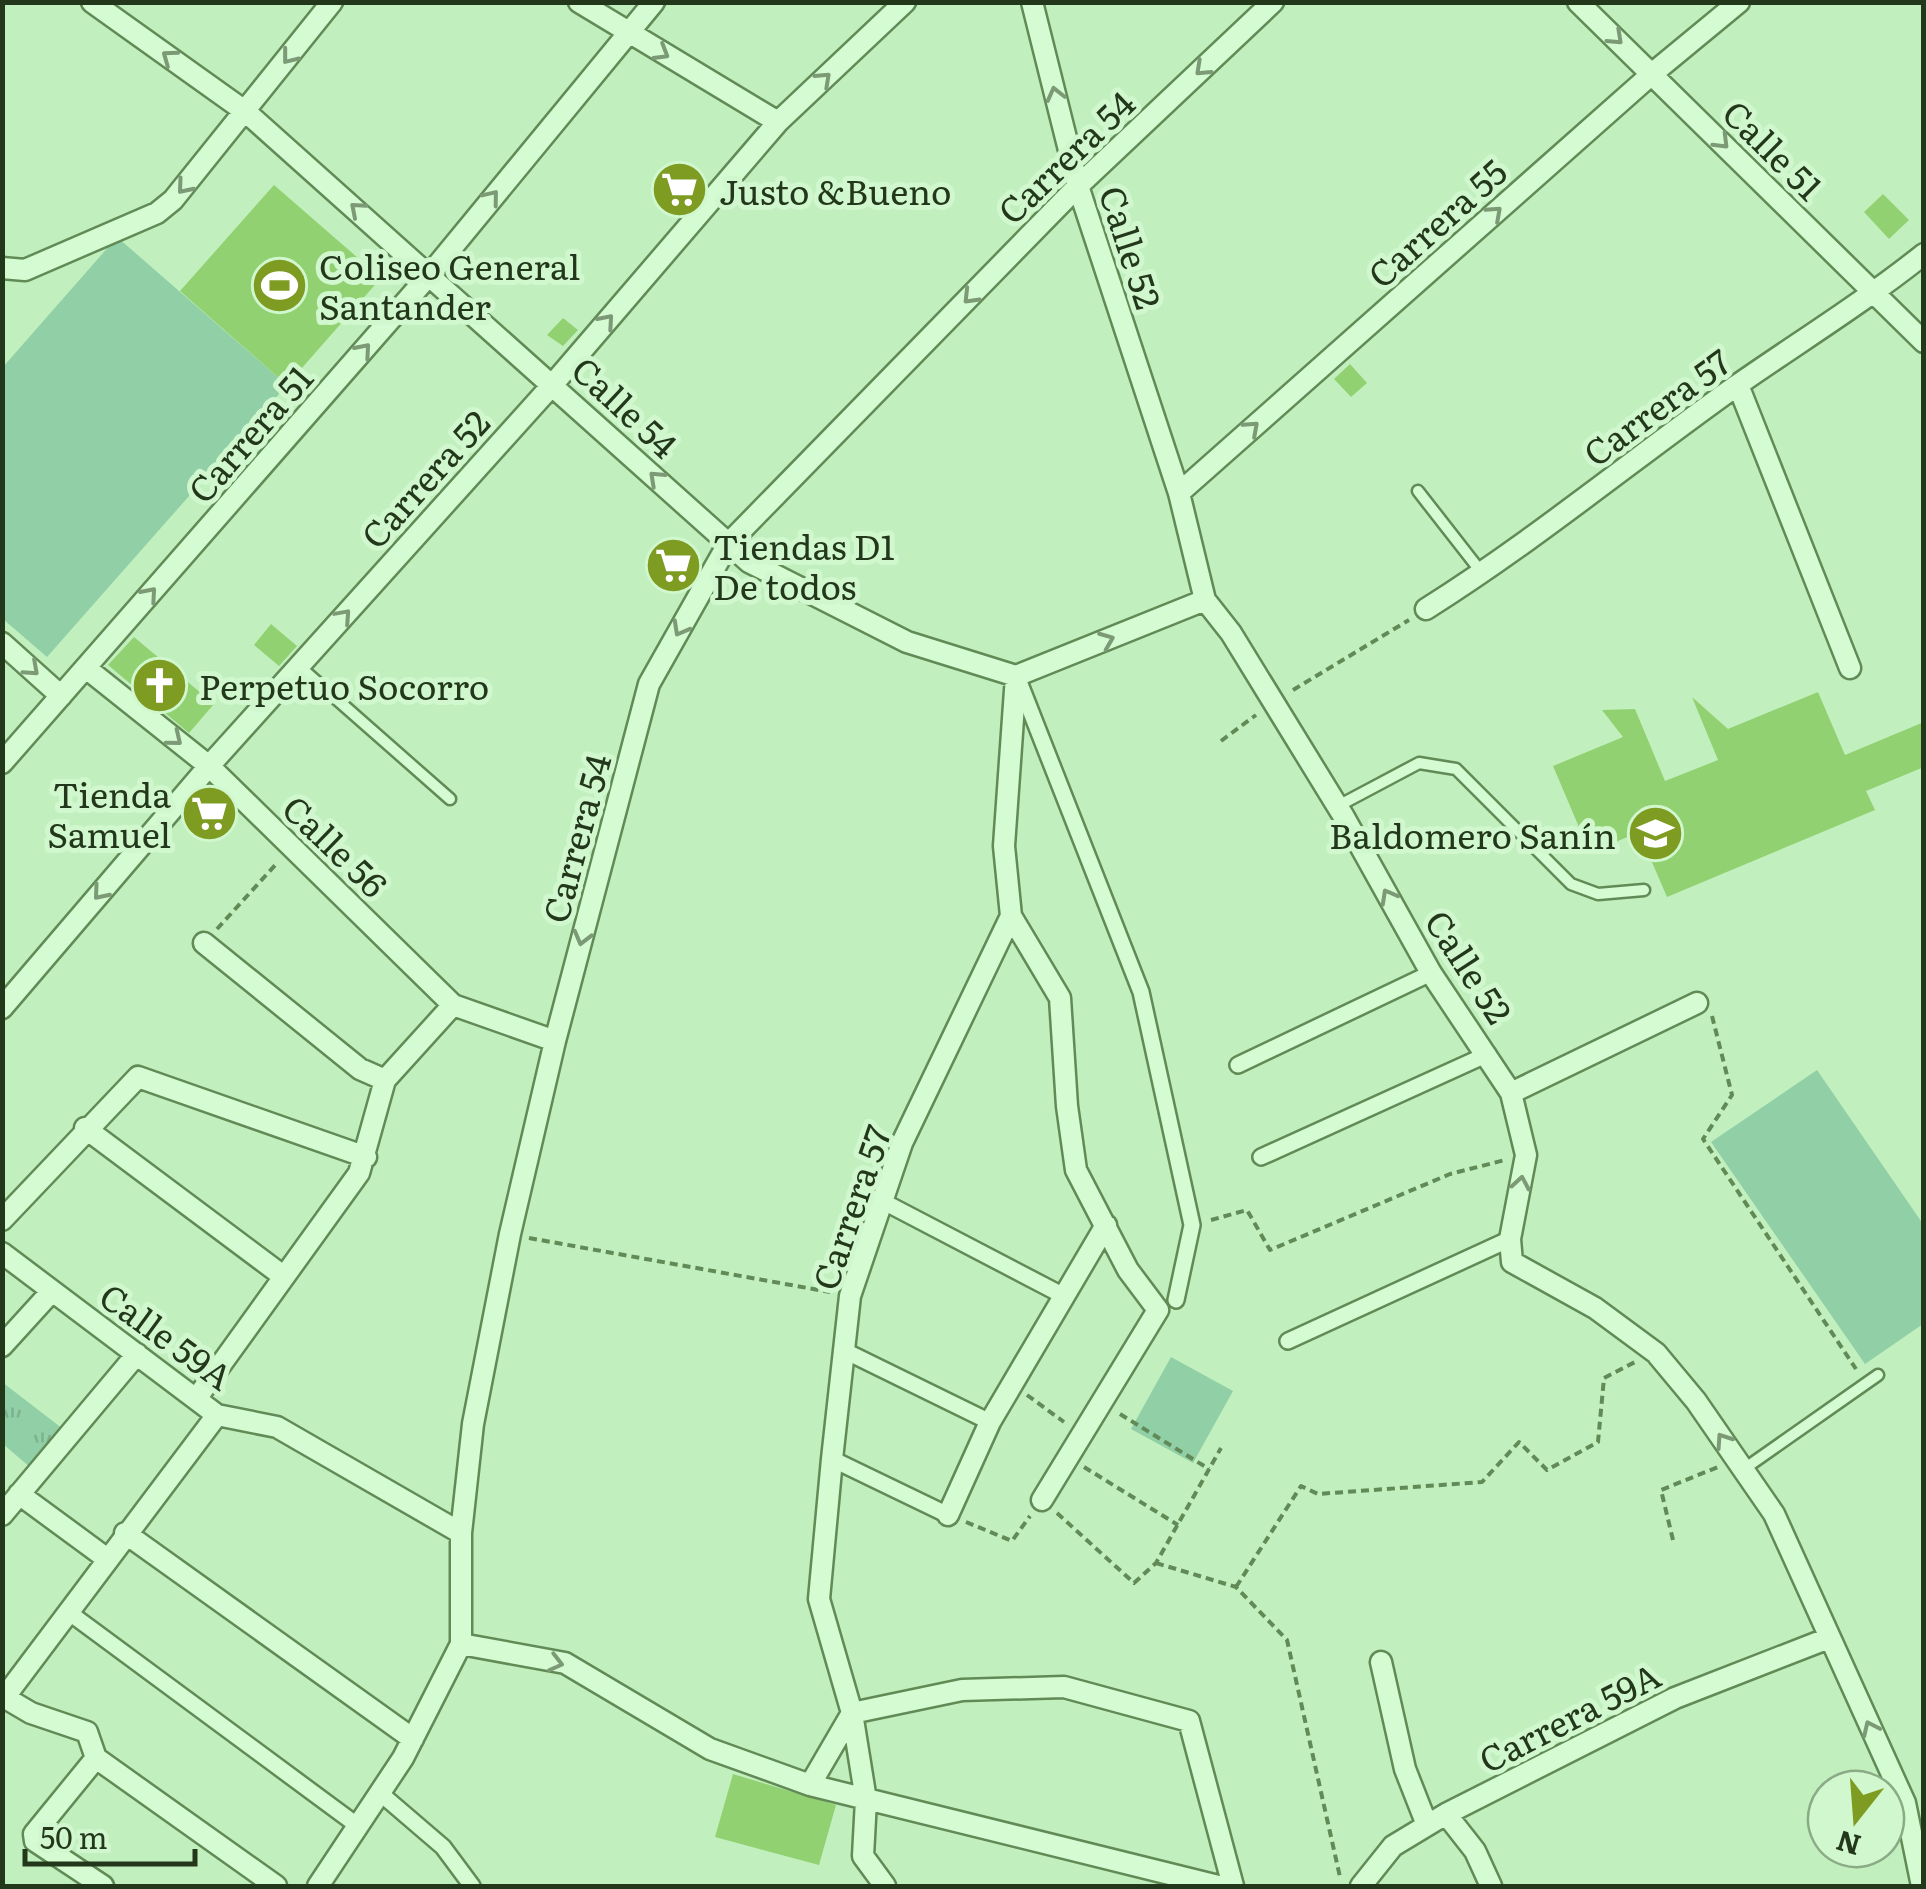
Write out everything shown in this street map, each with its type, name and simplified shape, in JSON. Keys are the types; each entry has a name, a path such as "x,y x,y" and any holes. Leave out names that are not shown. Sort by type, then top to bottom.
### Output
{"street":[{"name":"Calle 54","path":"92,2 246,112 431,273 750,562 908,642 1016,676"},
{"path":"2,268 24,270 157,213 246,112 332,2"},
{"path":"578,2 778,122"},
{"name":"Carrera 51","path":"2,763 431,273 654,2"},
{"name":"Carrera 52","path":"2,1008 208,766 554,383 778,122 905,2"},
{"name":"Calle 52","path":"1032,2 1078,186 1179,493 1205,600 1337,806 1431,974 1511,1093 1526,1155 1510,1239"},
{"name":"Carrera 54","path":"318,1886 413,1739 461,1644 461,1533 473,1424 510,1234 555,1040 649,684 728,544 1078,186 1273,2"},
{"name":"Calle 51","path":"1578,2 1924,342"},
{"name":"Carrera 55","path":"1179,493 1653,72 1739,2"},
{"name":"Carrera 57","path":"1426,610 1482,574 1924,254"},
{"path":"1738,385 1850,668"},
{"path":"1016,676 1205,600"},
{"path":"2,643 62,696"},
{"name":"Calle 56","path":"86,668 208,766 453,1005 555,1040"},
{"path":"1016,676 1004,846 1011,916 1060,998 1067,1106 1076,1170 1128,1270 1167,1305"},
{"path":"1016,676 1141,992 1192,1225 1167,1305 1101,1402 1042,1500"},
{"name":"Carrera 57","path":"885,1886 863,1856 866,1800 852,1713 819,1599 850,1296 902,1143 1011,916"},
{"path":"204,943 360,1069 385,1080"},
{"path":"1238,1065 1431,974"},
{"path":"1511,1093 1698,1003"},
{"path":"196,1399 366,1157 385,1080 453,1005"},
{"path":"1261,1157 1488,1054"},
{"path":"2,1220 85,1128 138,1077 366,1157"},
{"path":"85,1128 283,1276"},
{"path":"882,1201 1064,1296"},
{"path":"832,1458 948,1515 990,1422 1106,1225"},
{"path":"1288,1340 1510,1239 1512,1262 1595,1308 1656,1352 1774,1514 1904,1803 1922,1886"},
{"name":"Calle 59A","path":"2,1253 216,1415 277,1427 461,1533"},
{"path":"2,1346 52,1291"},
{"path":"845,1351 990,1422"},
{"path":"2,1515 136,1354"},
{"path":"216,1415 3,1697 31,1713 87,1732 96,1758 276,1886"},
{"path":"19,1494 106,1558"},
{"path":"124,1533 413,1739"},
{"path":"68,1611 358,1826"},
{"name":"Carrera 59A","path":"1360,1886 1393,1846 1446,1814 1674,1698 1829,1638"},
{"path":"461,1644 566,1663 710,1749 810,1784 1218,1886"},
{"path":"1381,1662 1405,1769 1428,1824"},
{"path":"810,1784 852,1713 962,1690 1064,1687 1189,1721 1233,1886"},
{"path":"96,1758 34,1834 35,1841 102,1886"},
{"path":"380,1793 443,1847 472,1886"},
{"path":"1446,1814 1474,1851 1491,1886"}],"lane":[{"path":"1418,491 1482,574"},
{"path":"299,666 450,798"},
{"path":"1337,806 1418,763 1456,768 1571,884 1598,894 1644,890"},
{"path":"1740,1465 1878,1376"}],"path":[{"path":"1222,741 1272,702 1426,610"},
{"path":"204,943 292,848"},
{"path":"1698,1003 1715,1019 1732,1095 1704,1139 1866,1383"},
{"path":"1192,1225 1246,1210 1270,1250 1450,1174 1526,1155"},
{"path":"510,1234 850,1296"},
{"path":"1236,1588 1301,1486 1318,1494 1482,1482 1519,1442 1546,1470 1598,1442 1604,1378 1656,1352"},
{"path":"1012,1383 1080,1435"},
{"path":"1101,1402 1209,1469"},
{"path":"948,1515 1012,1541 1042,1500 1134,1583 1156,1563 1221,1448"},
{"path":"1067,1456 1178,1525"},
{"path":"1673,1540 1661,1490 1740,1465"},
{"path":"1156,1563 1236,1588 1287,1640 1342,1886"}],"green space":[{"path":"117,237 287,385 47,657 3,619 3,367"},
{"path":"1817,1070 1923,1224 1923,1324 1865,1364 1711,1142"},
{"path":"1171,1357 1233,1391 1193,1463 1131,1429"},
{"path":"2,1382 63,1429 31,1468 3,1444"}],"building":[{"name":"Coliseo General Santander","path":"274,185 381,278 287,385 180,291"},
{"path":"1883,194 1909,220 1889,239 1864,212"},
{"path":"563,318 578,330 563,346 547,335"},
{"path":"1350,364 1367,383 1351,397 1334,379"},
{"name":"Tiendas D1 De todos","path":"672,543 692,553 675,586 655,576"},
{"path":"271,624 297,646 279,666 254,645"},
{"name":"Perpetuo Socorro","path":"134,637 214,704 189,733 108,665"},
{"path":"1818,692 1845,755 1924,722 1924,767 1866,791 1875,810 1667,897 1639,832 1590,853 1553,766 1623,737 1602,710 1635,709 1665,781 1718,760 1692,697 1728,729"},
{"name":"Tienda Samuel","path":"204,794 230,815 216,832 191,811"},
{"path":"733,1774 836,1805 819,1865 715,1837"}],"place":[{"name":"Justo &Bueno","path":"680,190"},
{"name":"Coliseo General Santander","path":"280,285"},
{"name":"Tiendas D1 De todos","path":"674,565"},
{"name":"Perpetuo Socorro","path":"160,685"},
{"name":"Tienda Samuel","path":"210,813"},
{"name":"Baldomero Sanín","path":"1655,834"}]}
